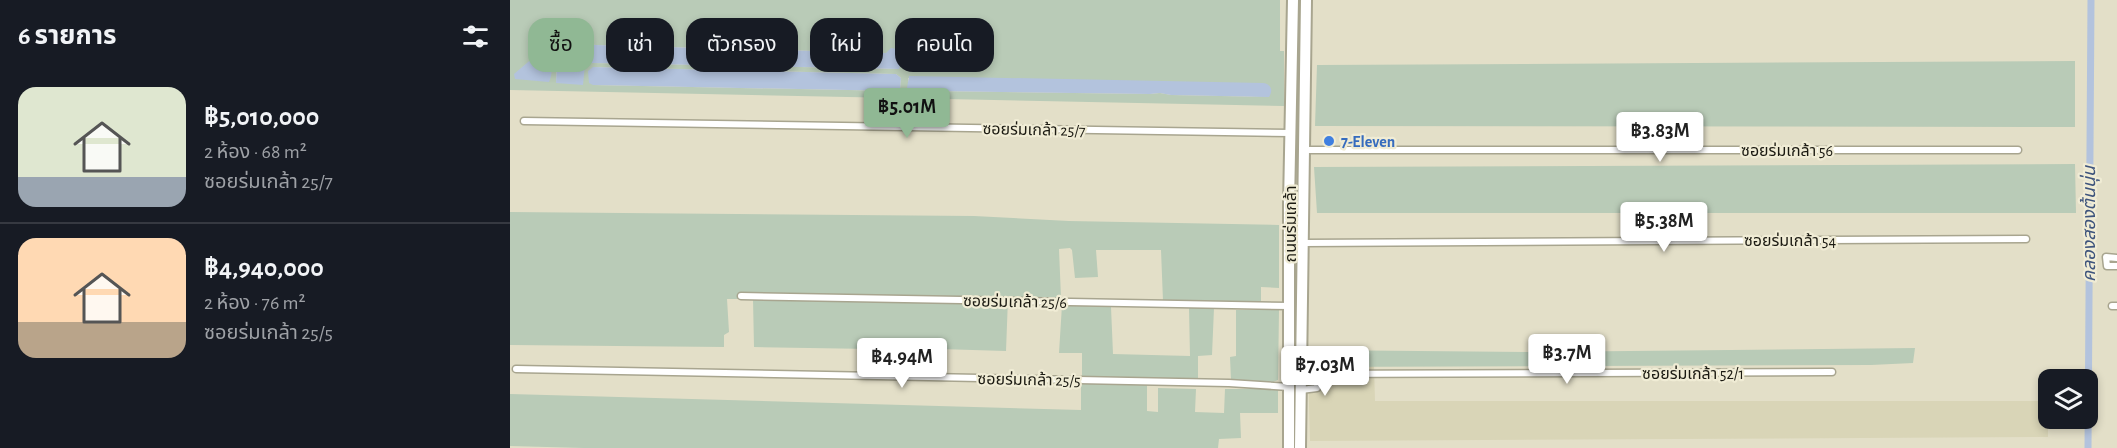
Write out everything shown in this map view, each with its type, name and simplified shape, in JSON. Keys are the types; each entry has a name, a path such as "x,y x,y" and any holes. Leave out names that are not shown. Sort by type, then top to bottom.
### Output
{"main road":[{"name":"ถนนร่มเกล้า","path":"1289,448 1293,0"},
{"name":"ถนนร่มเกล้า","path":"1300,448 1306,0"}],"street":[{"name":"ซอยร่มเกล้า 25/7","path":"525,121 1291,132"},
{"name":"ซอยร่มเกล้า 56","path":"1303,150 2018,150"},
{"name":"ซอยร่มเกล้า 54","path":"1303,243 2026,239"},
{"path":"2117,258 2106,257 2107,266 2117,266"},
{"name":"ซอยร่มเกล้า 25/6","path":"741,296 1290,306"},
{"name":"ซอยร่มเกล้า 25/5","path":"516,369 1229,383 1289,387"},
{"name":"ซอยร่มเกล้า 52/1","path":"1301,374 1832,372"},
{"path":"1301,390 1317,388 1318,374"}],"shaded area":[{"path":"1374,366 1375,401 2038,401 2038,429 2048,429 2048,437 1310,441 1308,367"}],"green space":[{"path":"510,0 1280,0 1280,51 1284,51 1284,106 510,90","holes":["908,78 1269,97 1160,93 933,91 908,88"]},
{"path":"2075,61 2075,127 1315,126 1317,65"},
{"path":"594,63 606,63 606,67 594,67"},
{"path":"674,65 686,65 686,69 674,69"},
{"path":"2075,164 2076,213 1317,213 1314,167"},
{"path":"510,212 974,216 1069,221 1279,225 1279,288 1261,287 1261,301 1163,301 1161,250 1096,250 1098,277 1075,278 1072,250 1070,248 1059,249 1061,298 1008,298 1006,351 906,348 905,374 872,374 871,349 754,347 753,299 727,299 729,332 724,335 724,347 510,345"},
{"path":"1062,305 1111,307 1113,354 1190,356 1189,308 1214,308 1212,355 1198,356 1198,380 1082,378 1082,353 1059,353"},
{"path":"1236,310 1279,310 1278,380 1273,382 1231,380 1230,357 1236,356"},
{"path":"1915,348 1913,363 1871,365 1308,367 1310,350 1531,352"},
{"path":"1081,384 1147,384 1147,411 1158,412 1158,388 1196,389 1195,412 1224,413 1225,389 1278,389 1278,413 1240,413 1241,438 1219,439 1218,448 510,446 510,394 1081,410"}],"water":[{"path":"594,45 606,45 606,63 594,63"},
{"path":"674,47 686,47 686,65 674,65"},
{"path":"891,48 895,49 895,69 883,69 883,53"},
{"path":"798,51 810,51 810,67 798,67"},
{"path":"528,62 528,72 551,72 551,76 549,82 515,79 514,74"},
{"path":"594,67 606,67 606,72 674,72 674,69 686,69 686,72 896,74 901,78 900,90 897,91 593,85 589,83 588,72 594,72"},
{"path":"557,72 584,72 583,85 556,83"},
{"path":"909,76 1263,83 1268,84 1271,92 1269,97 1160,93 933,91 907,88"}],"waterway":[{"name":"คลองสองต้นนุ่น","path":"2088,448 2091,0"}],"place":[{"name":"7-Eleven","path":"1329,141"}]}
